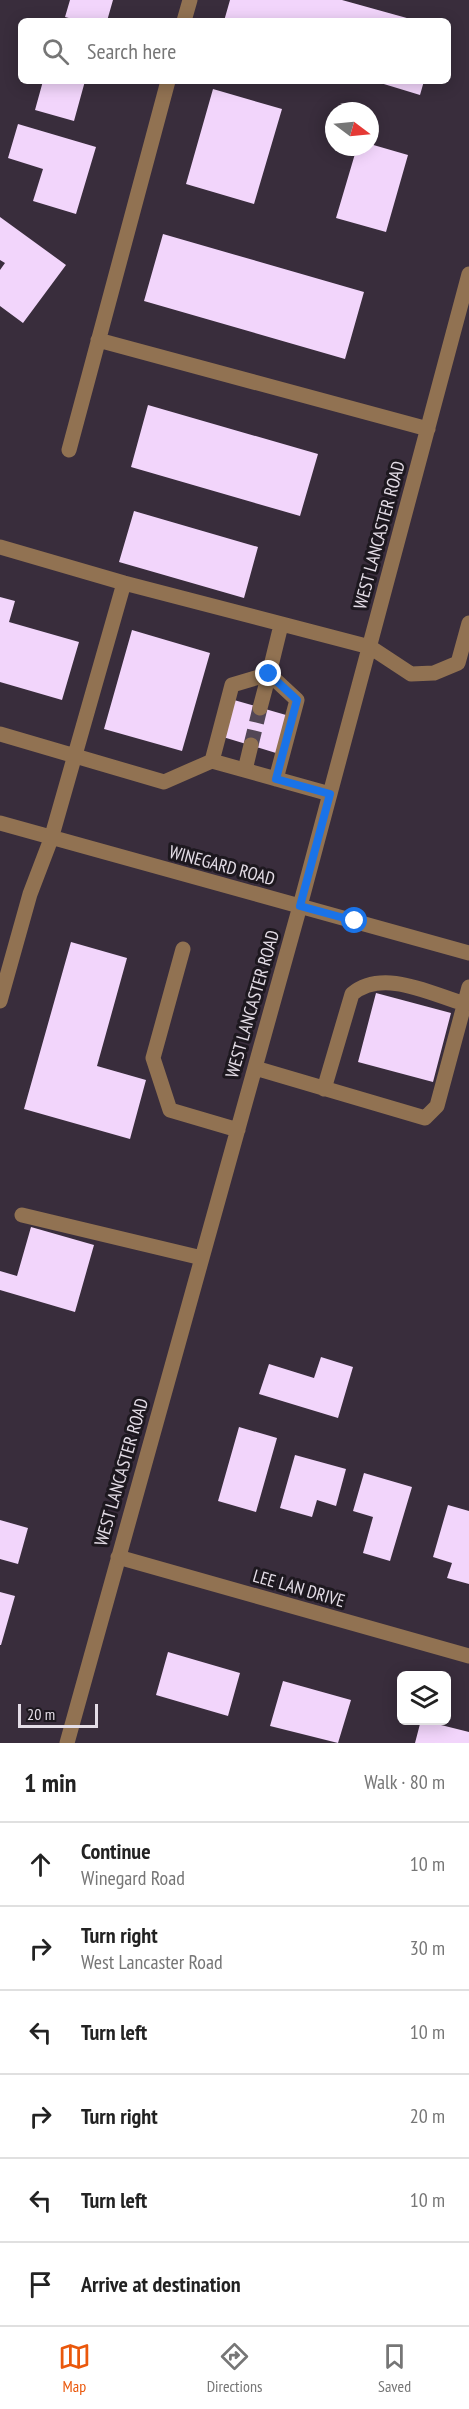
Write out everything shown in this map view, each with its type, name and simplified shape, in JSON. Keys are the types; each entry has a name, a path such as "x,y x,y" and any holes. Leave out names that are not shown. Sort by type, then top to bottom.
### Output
{"street":[{"path":"185,18 190,0"},
{"path":"69,450 167,84"},
{"name":"WEST LANCASTER ROAD","path":"67,1743 300,906 469,277"},
{"path":"98,340 428,429"},
{"path":"0,547 124,584 370,647 411,674 434,673 458,663 467,640 469,623"},
{"path":"0,1001 30,894 51,839 124,584"},
{"path":"260,708 281,625"},
{"path":"212,761 232,685 269,674"},
{"path":"269,674 297,700 276,779"},
{"path":"0,734 164,782 212,761 330,794"},
{"path":"245,770 251,745"},
{"name":"WINEGARD ROAD","path":"0,823 469,953"},
{"path":"183,949 153,1058 170,1110 238,1130"},
{"path":"324,1089 352,994 359,988 382,982 465,1004"},
{"path":"255,1068 425,1118 437,1106 469,987"},
{"path":"22,1215 202,1258"},
{"name":"LEE LAN DRIVE","path":"118,1557 469,1656"}],"building":[{"path":"70,0 113,0 108,18 65,17"},
{"path":"230,0 342,0 407,18 225,18"},
{"path":"42,84 84,84 74,121 35,110"},
{"path":"384,84 423,84 420,95"},
{"path":"213,89 282,109 254,204 186,184"},
{"path":"18,124 96,147 76,214 33,201 43,169 8,158"},
{"path":"379,147 408,155 386,232 336,218 354,156 379,156"},
{"path":"0,217 66,265 23,323 0,306 0,270 5,263 0,260"},
{"path":"163,234 364,292 345,359 144,301"},
{"path":"148,405 318,454 300,516 131,467"},
{"path":"134,511 258,547 244,598 119,562"},
{"path":"0,597 15,601 9,622 79,642 62,700 0,682"},
{"path":"132,630 210,653 182,751 104,729"},
{"path":"234,700 286,715 276,753 223,737"},
{"path":"71,942 127,958 97,1066 146,1080 130,1139 24,1109"},
{"path":"376,993 451,1013 433,1082 358,1062"},
{"path":"31,1227 94,1245 75,1312 0,1290 0,1271 17,1276"},
{"path":"321,1357 353,1367 338,1418 259,1394 269,1364 314,1378"},
{"path":"239,1427 277,1438 256,1512 218,1501"},
{"path":"295,1455 346,1469 336,1506 317,1500 312,1517 280,1508"},
{"path":"364,1473 412,1487 390,1561 363,1553 373,1517 353,1511"},
{"path":"448,1505 469,1511 469,1584 447,1578 452,1563 433,1557"},
{"path":"0,1520 28,1528 18,1564 0,1559"},
{"path":"0,1592 15,1596 1,1645 0,1645"},
{"path":"168,1652 240,1673 228,1716 156,1695"},
{"path":"283,1681 351,1700 338,1743 270,1726"},
{"path":"420,1725 441,1725 469,1732 469,1743 415,1743"}],"tunnel":[{"path":"251,745 260,708"}],"route":[{"path":"269,674 297,700 276,779 330,794 300,906 355,921"}]}
